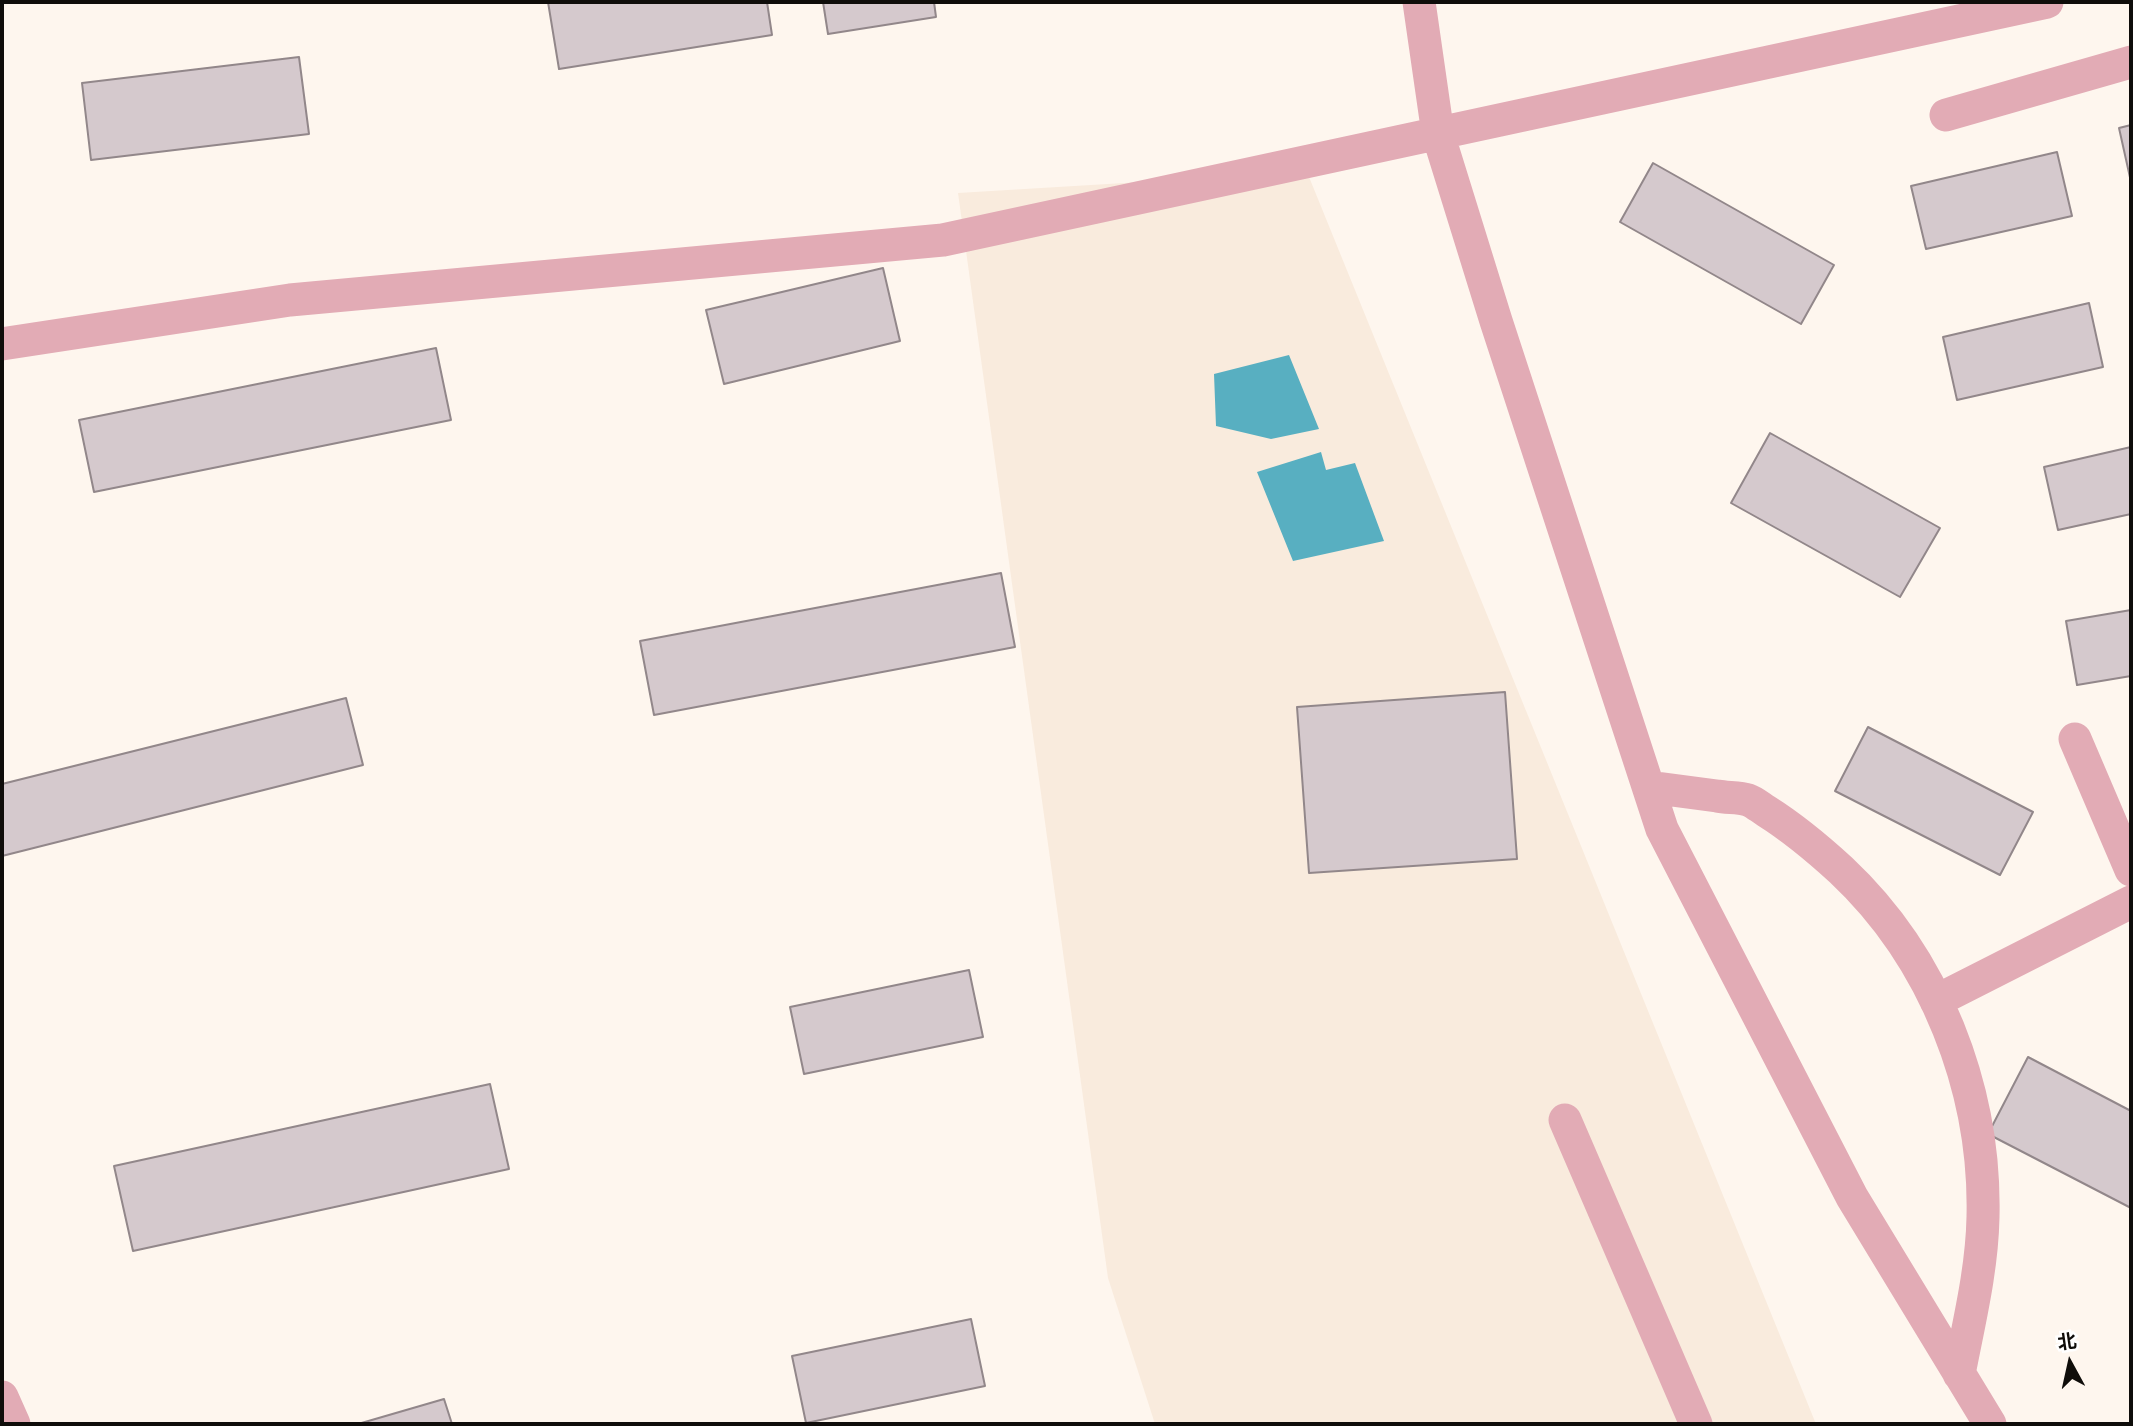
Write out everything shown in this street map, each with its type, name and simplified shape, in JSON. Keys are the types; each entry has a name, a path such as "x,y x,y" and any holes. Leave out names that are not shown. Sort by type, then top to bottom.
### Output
{"street":[{"path":"1419,2 1438,134 1662,829 1852,1197 1990,1424"},
{"path":"2,344 290,300 943,240 2047,2"},
{"path":"1946,116 2131,62"},
{"path":"2075,739 2131,870"},
{"path":"1648,788 1749,800 1785,823 1843,872 1880,912 1906,947 1936,1001 1949,1027 1965,1074 1976,1121 1982,1170 1983,1218 1979,1266 1959,1374"},
{"path":"1936,1001 2131,902"},
{"path":"1565,1120 1696,1424"},
{"path":"2,1397 14,1424"}],"shaded area":[{"path":"1307,172 1816,1424 1155,1424 1108,1278 958,193"}],"water":[{"path":"1289,355 1319,429 1271,439 1216,426 1214,374"},
{"path":"1321,452 1326,470 1355,463 1384,541 1293,561 1257,472"}],"building":[{"path":"548,2 767,2 772,35 559,69"},
{"path":"823,2 934,2 936,17 828,34"},
{"path":"299,57 309,134 91,160 82,83"},
{"path":"2131,125 2131,182 2119,128"},
{"path":"2057,152 2072,216 1926,249 1911,186"},
{"path":"1653,163 1834,265 1801,324 1620,222"},
{"path":"883,268 900,341 724,384 706,310"},
{"path":"2089,303 2103,367 1957,400 1943,337"},
{"path":"436,348 451,420 94,492 79,420"},
{"path":"1770,433 1940,528 1900,597 1731,503"},
{"path":"2131,447 2131,514 2058,530 2044,467"},
{"path":"1001,573 1015,647 654,715 640,641"},
{"path":"2131,610 2131,676 2077,685 2066,621"},
{"path":"1505,692 1517,859 1309,873 1297,707"},
{"path":"346,698 363,765 2,856 2,784"},
{"path":"1868,727 2033,812 2000,875 1835,791"},
{"path":"969,970 983,1037 804,1074 790,1007"},
{"path":"2028,1057 2131,1111 2131,1208 1988,1134"},
{"path":"490,1084 509,1169 133,1251 114,1166"},
{"path":"971,1319 985,1386 806,1423 792,1356"},
{"path":"444,1399 452,1424 358,1424"}]}
